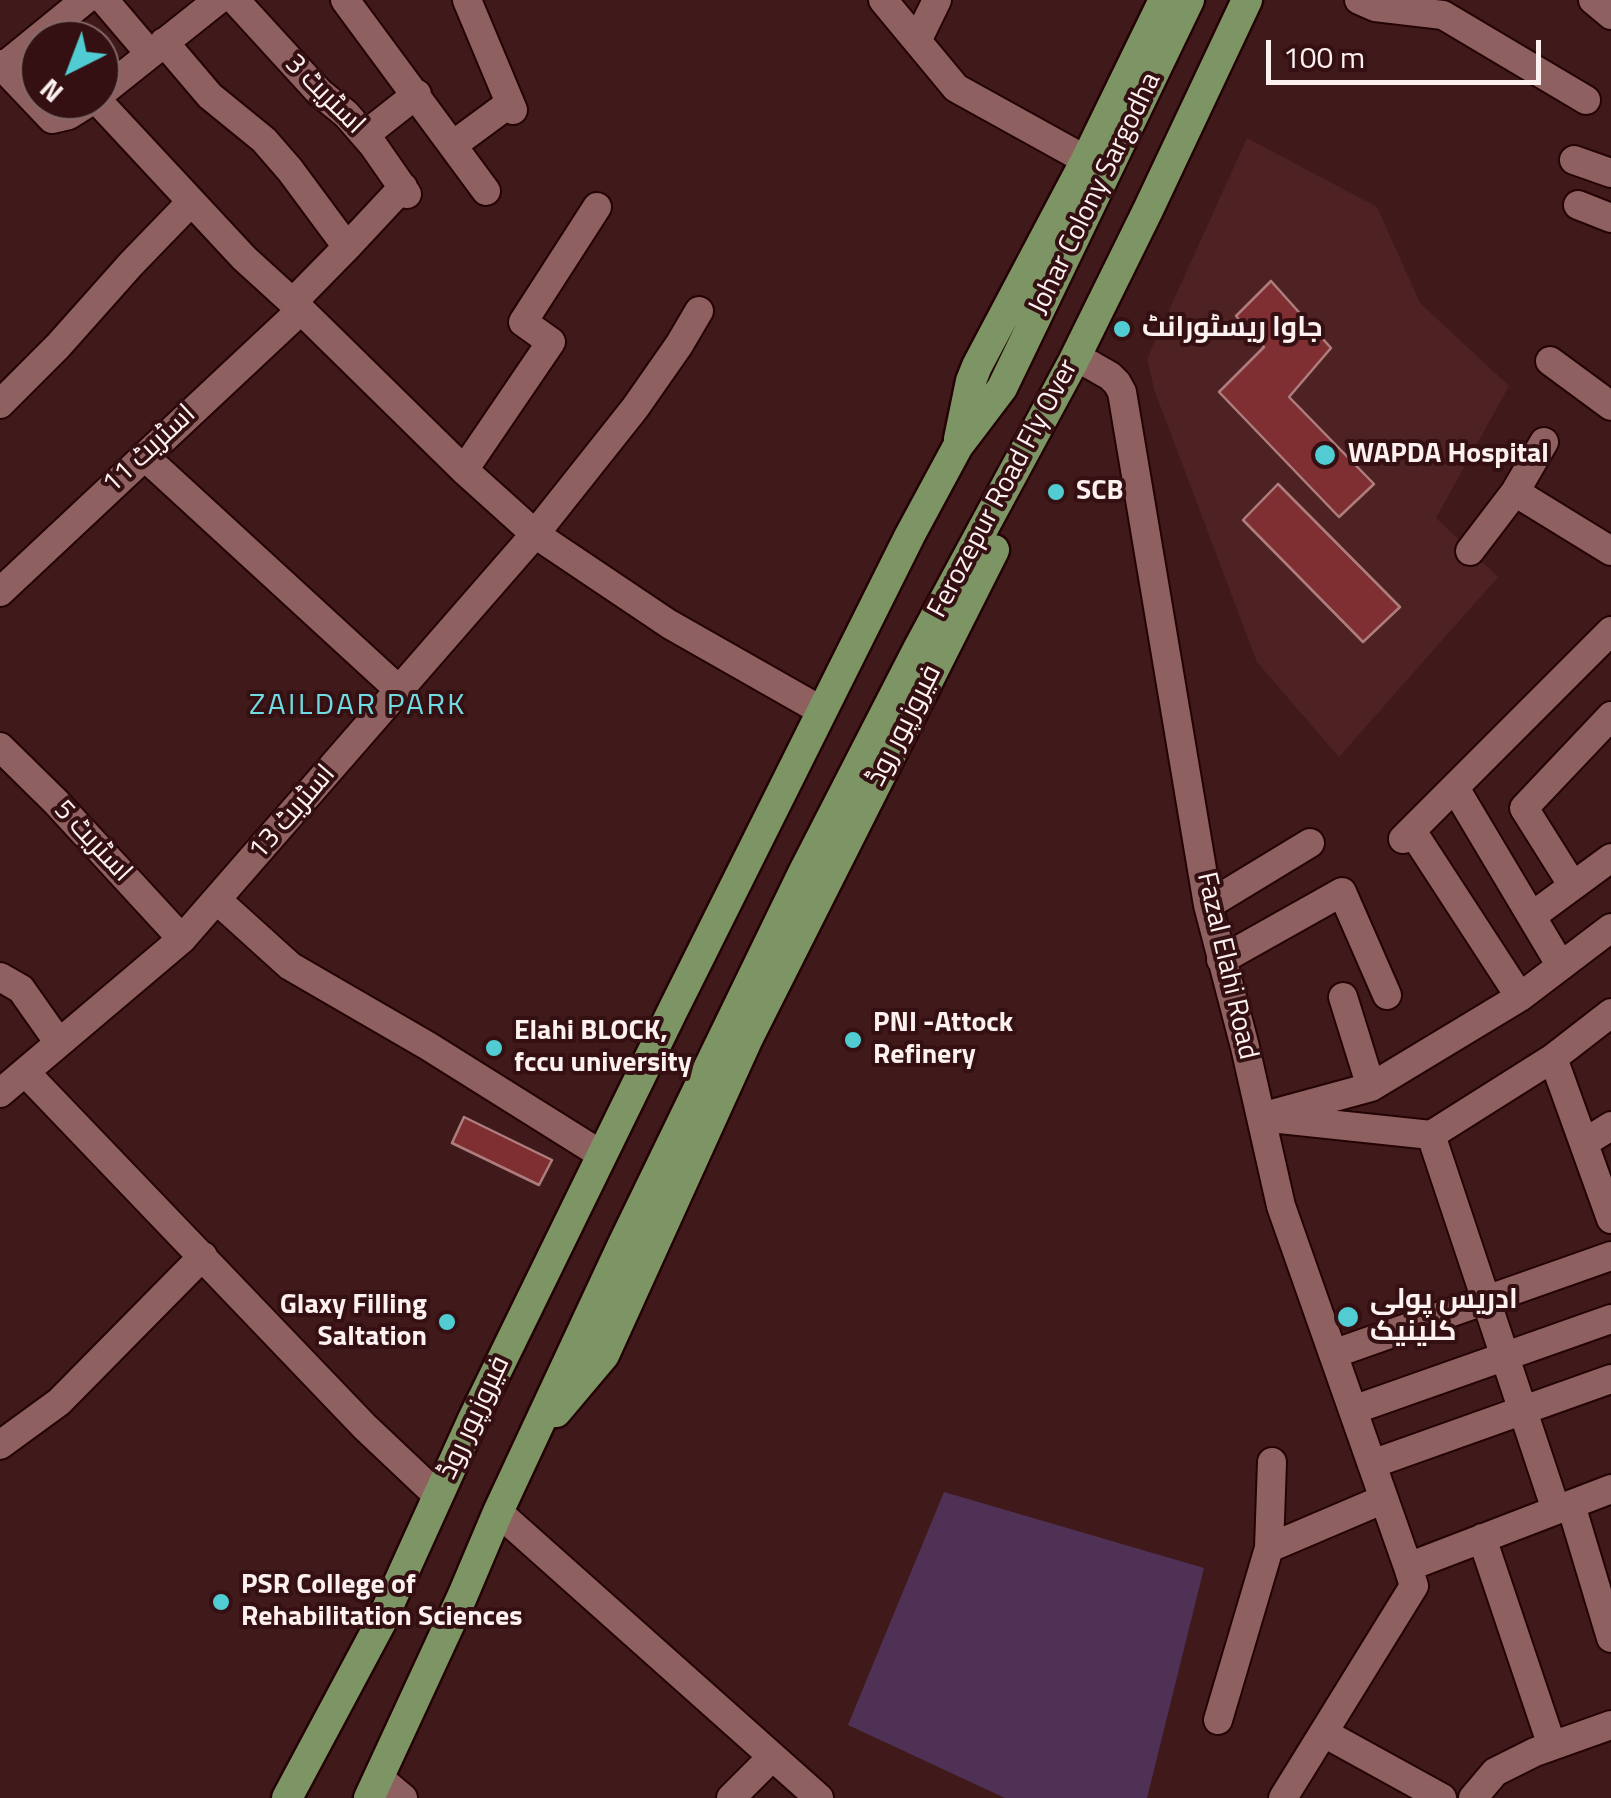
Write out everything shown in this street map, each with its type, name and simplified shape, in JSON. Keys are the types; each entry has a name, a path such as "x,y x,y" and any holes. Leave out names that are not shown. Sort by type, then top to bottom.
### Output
{"main road":[{"name":"فیروزپور روڈ","path":"958,446 977,366 1086,160 1164,0"},
{"name":"Johar Colony Sargodha","path":"1002,388 1189,0"},
{"name":"Ferozepur Road Fly Over","path":"623,1244 804,872 918,649 1073,362 1247,0"},
{"name":"فیروزپور روڈ","path":"531,1440 604,1355 748,1038 1088,364 1264,0"},
{"name":"فیروزپور روڈ","path":"287,1798 380,1624 474,1416 910,534 958,446 1002,388"},
{"name":"فیروزپور روڈ","path":"374,1788 623,1244"}],"street":[{"path":"3,73 85,0"},
{"path":"104,0 264,140 347,246"},
{"name":"اسٹریٹ 3","path":"236,0 320,93 346,114 405,190"},
{"path":"345,0 486,191"},
{"path":"453,145 512,106 467,0"},
{"path":"883,0 956,88 1086,160"},
{"path":"917,41 937,0"},
{"path":"1360,0 1375,7 1442,15 1586,100"},
{"path":"1593,0 1611,15"},
{"path":"120,79 199,6"},
{"path":"365,136 416,94"},
{"path":"116,120 244,258 535,534 669,624 822,710"},
{"path":"1574,160 1611,173"},
{"name":"اسٹریٹ 11","path":"0,592 297,306 347,246 405,190"},
{"path":"0,404 190,203"},
{"path":"1578,205 1611,218"},
{"path":"464,470 551,342 523,322 597,206"},
{"name":"اسٹریٹ 13","path":"0,1093 182,939 217,900 535,534 635,408 699,311"},
{"path":"1550,361 1611,406"},
{"name":"Fazal Elahi Road","path":"1088,364 1110,376 1122,392 1208,905 1281,1206 1408,1566"},
{"path":"1470,551 1515,492 1544,442"},
{"path":"144,456 399,690"},
{"path":"1515,492 1611,551"},
{"path":"1520,997 1408,835 1611,632"},
{"path":"1572,886 1524,808 1611,716"},
{"name":"اسٹریٹ 5","path":"0,747 182,939"},
{"path":"1455,788 1561,966"},
{"path":"1208,905 1310,843"},
{"path":"1532,916 1611,858"},
{"path":"1221,960 1342,892 1387,994"},
{"path":"217,900 290,966 428,1046 602,1155"},
{"path":"1261,1117 1371,1087 1520,997 1611,928"},
{"path":"0,977 21,989 60,1043"},
{"path":"1343,997 1371,1087"},
{"path":"1261,1117 1432,1135 1553,1058 1611,1013"},
{"path":"1553,1058 1611,1219"},
{"path":"26,1072 364,1427 438,1496"},
{"path":"1584,1143 1611,1126"},
{"path":"1432,1135 1523,1410 1611,1638"},
{"path":"0,1446 59,1402 203,1256"},
{"path":"1333,1354 1611,1256"},
{"path":"1353,1410 1611,1319"},
{"path":"1372,1464 1611,1379"},
{"path":"1218,1720 1269,1548 1272,1462"},
{"path":"1284,1798 1414,1586 1408,1566 1611,1489"},
{"path":"1269,1548 1384,1499"},
{"path":"498,1512 819,1798"},
{"path":"1482,1538 1552,1746"},
{"path":"1473,1798 1495,1772 1535,1752 1611,1726"},
{"path":"1324,1733 1442,1798"},
{"path":"731,1798 772,1756"},
{"path":"374,1788 403,1798"}],"shaded area":[{"name":"WAPDA Hospital","path":"1247,138 1377,207 1420,303 1509,386 1436,518 1498,577 1339,757 1257,662 1155,392 1147,359"},
{"path":"944,1492 1204,1568 1147,1798 1005,1798 848,1725"}],"building":[{"path":"1271,281 1331,348 1289,397 1374,484 1339,517 1219,392 1264,347 1236,316"},
{"path":"1278,484 1400,607 1363,642 1243,520"},
{"path":"464,1117 552,1160 539,1185 452,1143"}],"place":[{"name":"جاوا ریسٹورانٹ","path":"1122,329"},
{"name":"WAPDA Hospital","path":"1325,455"},
{"name":"SCB","path":"1056,492"},
{"name":"PNI -Attock Refinery","path":"853,1040"},
{"name":"Elahi BLOCK, fccu university","path":"494,1048"},
{"name":"ادریس پولی کلینیک","path":"1348,1317"},
{"name":"Glaxy Filling Saltation","path":"447,1322"},
{"name":"PSR College of Rehabilitation Sciences","path":"221,1602"}],"district":[{"name":"ZAILDAR PARK","path":"358,707"}]}
